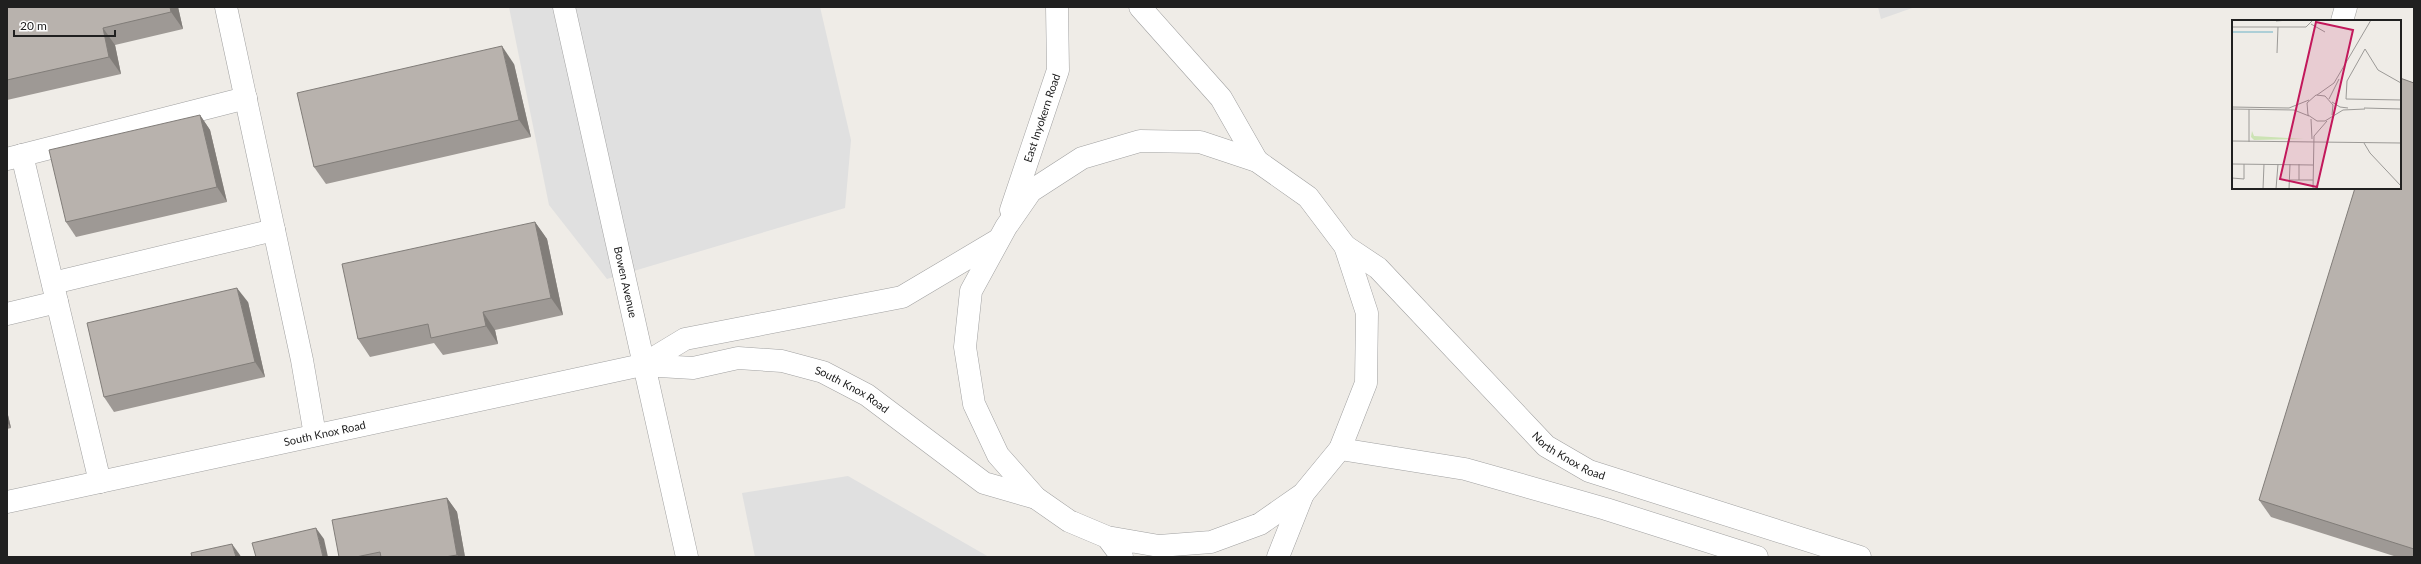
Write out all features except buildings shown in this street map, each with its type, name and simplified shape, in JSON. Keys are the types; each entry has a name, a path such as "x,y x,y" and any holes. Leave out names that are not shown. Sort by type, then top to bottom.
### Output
{"street":[{"path":"226,7 274,230 315,435"},
{"name":"Bowen Avenue","path":"564,7 642,365 687,557"},
{"name":"East Inyokern Road","path":"1002,234 1058,70 1058,7"},
{"path":"1140,7 1221,98 1257,161"},
{"path":"2342,20 2346,7"},
{"path":"100,482 55,292 14,157 246,98"},
{"path":"1140,141 1200,142 1257,161 1308,197 1345,246 1367,313 1366,383 1340,449 1303,494 1260,524 1211,542 1159,546 1107,537 1069,521 1036,498 998,455 974,404 965,347 971,290 1002,234 1031,191 1082,158 1140,141"},
{"path":"7,314 55,292 274,230"},
{"name":"South Knox Road","path":"642,365 685,339 902,297 1002,234"},
{"name":"North Knox Road","path":"1345,246 1378,268 1546,446 1589,471 1860,557"},
{"name":"South Knox Road","path":"7,502 642,365 693,368 738,358 782,361 823,372 868,395 984,483 1036,498"},
{"path":"1340,449 1465,469 1606,509 1757,557"},
{"path":"1278,557 1303,494"},
{"path":"1107,537 1122,557"}],"shaded area":[{"path":"509,7 820,7 851,140 845,208 607,279 549,205"},
{"path":"1878,7 1915,7 1881,19"},
{"path":"848,476 989,557 755,557 742,493"}]}
